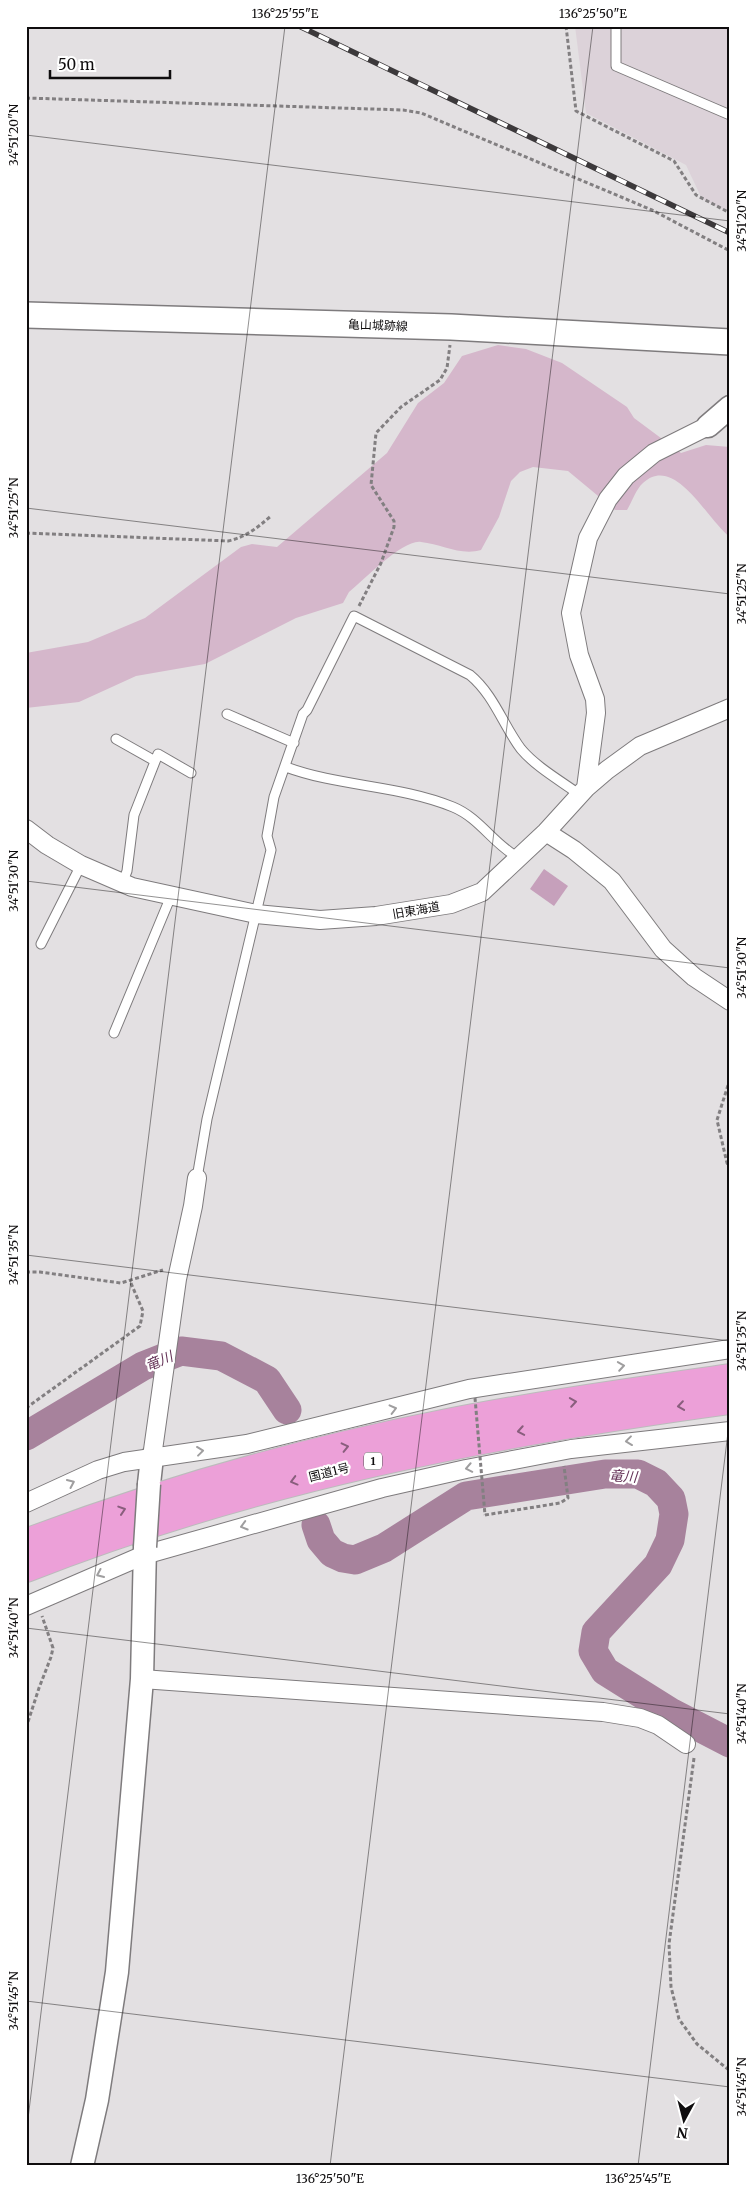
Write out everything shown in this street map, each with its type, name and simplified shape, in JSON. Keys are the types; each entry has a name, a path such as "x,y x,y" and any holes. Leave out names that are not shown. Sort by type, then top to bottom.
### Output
{"highway":[{"name":"国道1号","path":"26,1568 96,1530 248,1472 442,1424 730,1378"},
{"name":"国道1号","path":"26,1543 96,1530 386,1458 517,1432 730,1400"},
{"path":"26,1531 58,1519 96,1530 85,1556 30,1596"}],"main road":[{"name":"亀山城跡線","path":"26,315 451,327 730,342"}],"street":[{"path":"583,792 595,723 595,699 579,655 571,613 588,538 608,499 626,476 654,452 708,426 730,407"},
{"name":"旧東海道","path":"26,829 81,865 122,884 256,914 320,920 367,917 451,904 482,892 546,832 583,792 640,746 730,708"},
{"path":"546,832 574,850 606,876 663,949 694,977 730,1001"},
{"path":"82,2166 98,2100 117,1972 142,1679 144,1551 152,1457 168,1338 197,1178"},
{"path":"26,1503 98,1470 152,1457 247,1444 469,1389 730,1349"},
{"path":"30,1596 144,1551 337,1500 466,1469 572,1449 730,1431"},
{"path":"142,1679 603,1712 640,1718 658,1725 686,1744"}],"lane":[{"path":"616,26 616,66 730,115"},
{"path":"197,1178 207,1119 271,850 267,836 274,797 303,714 307,710 354,616 474,678 500,713 522,750 583,792"},
{"path":"227,714 294,743"},
{"path":"116,739 155,761"},
{"path":"122,884 127,871 134,815 158,754 191,773"},
{"path":"286,767 327,779 403,792 450,806 467,815 505,850 519,858"},
{"path":"41,944 81,865"},
{"path":"114,1033 171,896"}],"path":[{"path":"566,26 576,111 674,161 696,196 730,213"},
{"path":"26,98 402,110 421,113 652,210 730,251"},
{"path":"354,616 381,562 394,527 394,521 371,485 376,434 401,407 440,380 448,368 451,327"},
{"path":"26,533 228,541 242,538 253,532 270,516"},
{"path":"730,1079 717,1120 727,1163 730,1168"},
{"path":"26,1272 40,1272 121,1283 180,1265"},
{"path":"26,1408 140,1326 143,1311 130,1281"},
{"path":"475,1398 486,1515 560,1503 568,1498 564,1463"},
{"path":"26,1728 39,1688 52,1658 53,1648 30,1596"},
{"path":"686,1744 695,1748 669,1944 671,1987 679,2019 697,2044 730,2071"}],"shaded area":[{"path":"575,26 730,26 730,213 702,199 686,165 586,113"},
{"path":"498,345 526,349 562,363 627,407 634,418 681,453 706,445 730,447 730,537 690,493 679,483 667,477 655,476 643,483 627,510 615,510 568,471 533,467 520,472 511,481 499,517 481,550 466,552 429,543 413,543 394,553 374,570 349,592 343,603 296,618 205,664 136,676 79,702 26,708 26,653 88,642 145,618 241,547 252,544 277,547 387,453 418,403 444,383 462,356"}],"building":[{"path":"544,869 568,886 554,906 530,889"}],"waterway":[{"name":"竜川","path":"26,1436 143,1366 181,1351 221,1356 267,1380 287,1410"},
{"name":"竜川","path":"316,1525 321,1540 332,1553 343,1558 355,1560 384,1548 466,1496 605,1474 638,1474 656,1483 671,1499 674,1514 670,1540 658,1565 596,1632 593,1651 605,1671 672,1713 730,1743"}],"railway":[{"path":"299,26 730,233"}]}
